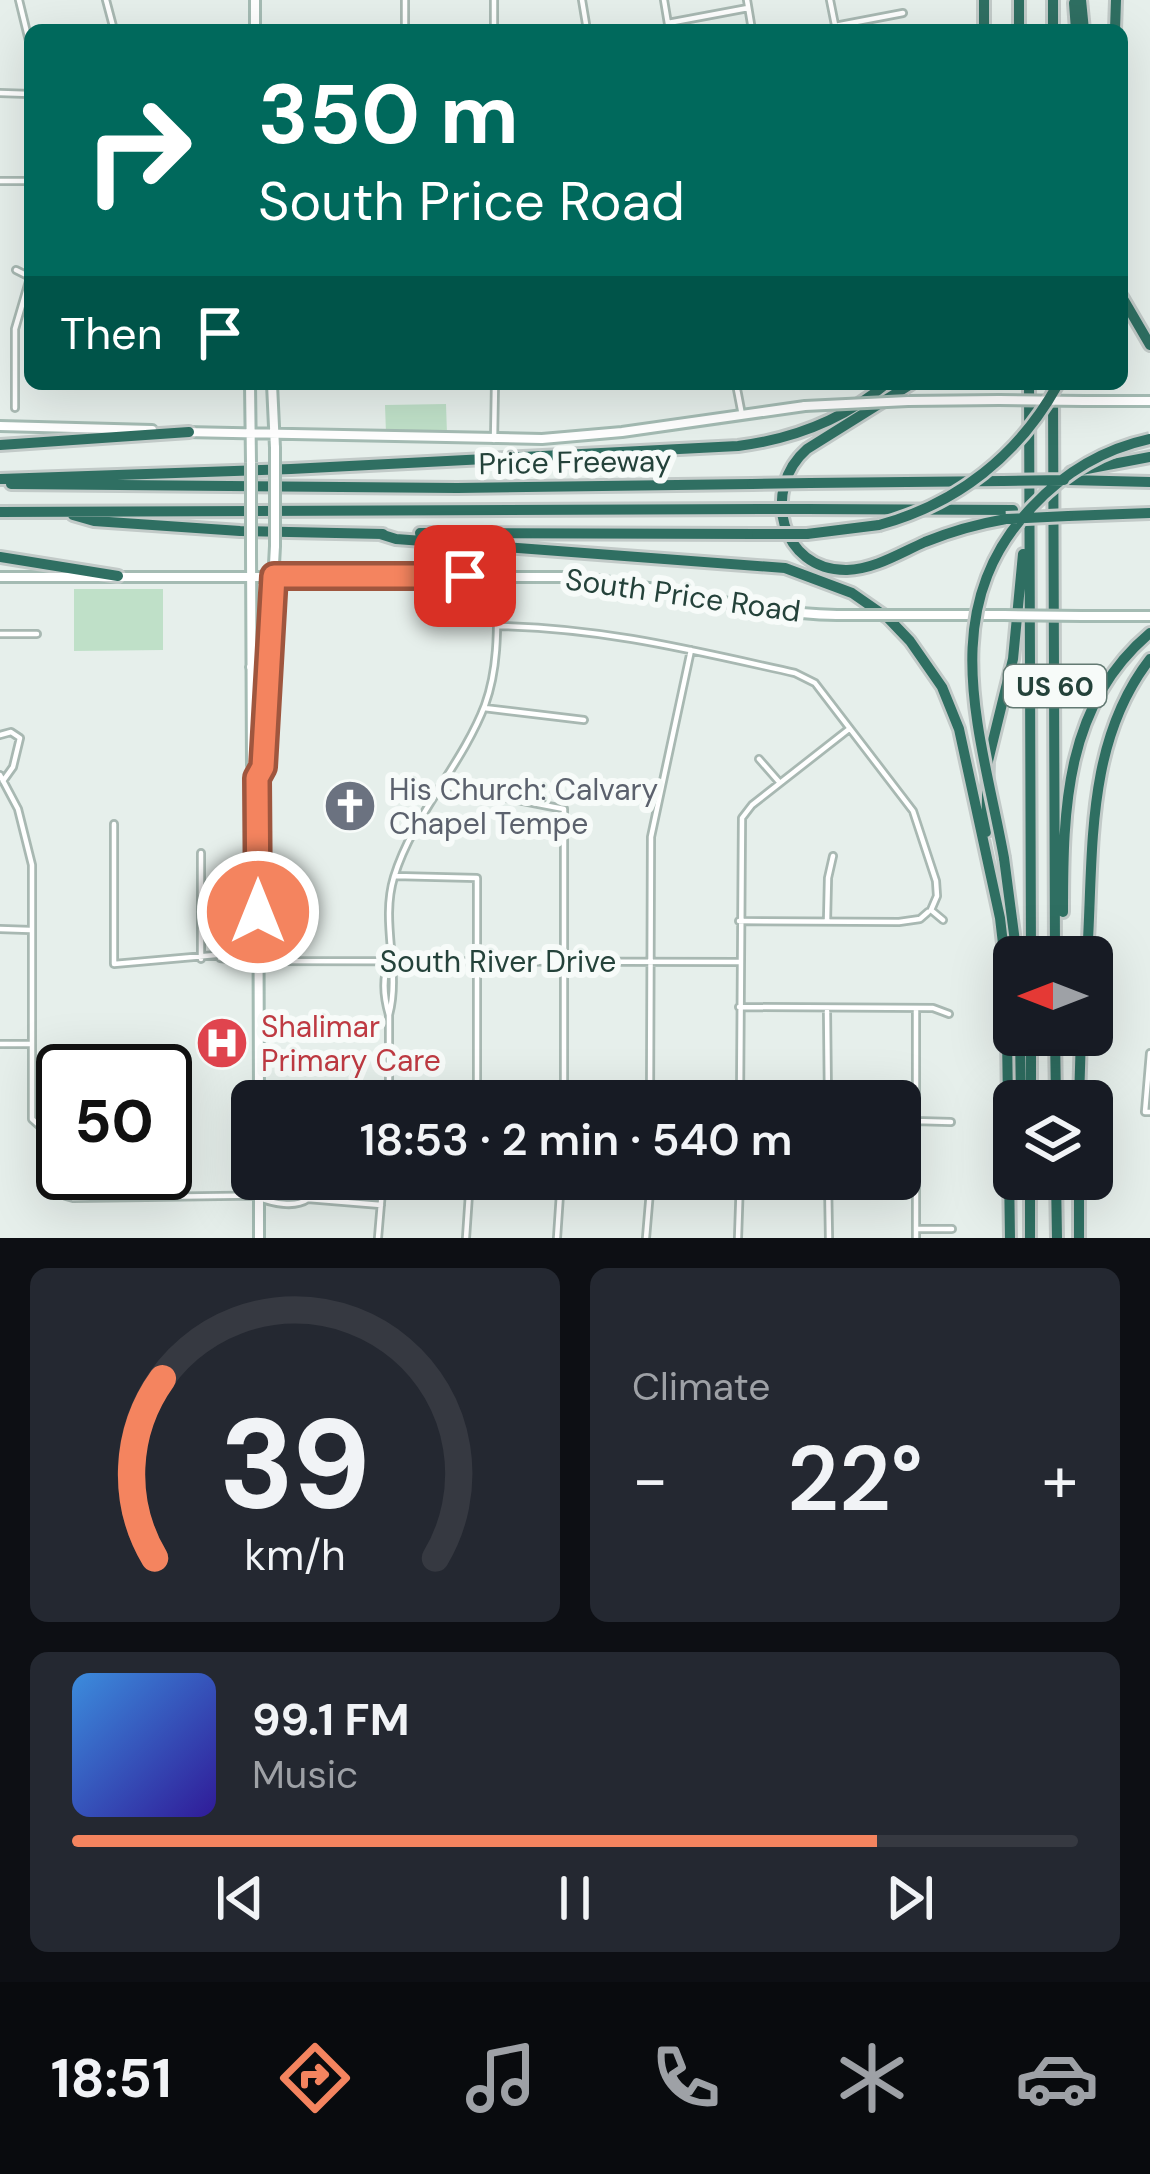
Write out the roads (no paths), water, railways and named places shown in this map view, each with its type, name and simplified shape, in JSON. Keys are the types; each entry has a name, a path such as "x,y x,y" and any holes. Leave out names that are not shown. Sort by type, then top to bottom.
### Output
{"highway":[{"path":"1128,307 1150,345"},
{"path":"0,481 738,446 775,440 826,422 877,390"},
{"path":"901,390 794,462 780,495 790,540 826,567 852,570 1009,514"},
{"name":"US 60","path":"1029,390 1031,936"},
{"path":"58,512 94,520 204,528 380,534 807,534 879,525 933,506 980,477 1028,431 1052,390"},
{"name":"US 60","path":"1055,390 1059,936"},
{"path":"0,445 189,432"},
{"path":"1014,936 971,680 972,632 982,588 1005,540 1047,492 1090,461 1150,439"},
{"path":"1010,1238 1006,969 985,824 986,776 1016,640 1030,455"},
{"path":"1067,476 1150,457"},
{"name":"Price Freeway","path":"0,481 579,488 1067,476 1150,482"},
{"name":"Price Freeway","path":"0,512 1150,512"},
{"path":"380,534 772,566 812,575 852,593 900,629 942,687 959,729 993,884"},
{"path":"0,557 118,576"},
{"path":"1060,936 1066,817 1076,746 1103,684 1150,633"},
{"path":"1089,936 1101,763 1118,710 1150,658"},
{"path":"1029,1200 1030,1238"},
{"path":"1056,1200 1057,1238"},
{"path":"1079,1200 1079,1238"}],"main road":[{"path":"250,390 251,765 257,778 259,1080"},
{"path":"257,778 263,767 275,551 272,390"},
{"path":"0,425 494,440 591,436 805,406 1150,400"},
{"name":"South Price Road","path":"0,577 581,578 736,607 838,615 1150,616"},
{"path":"251,667 257,667 260,674 258,744 263,767"},
{"path":"259,1200 259,1238"}],"street":[{"path":"676,24 747,4"},
{"path":"855,24 903,14"},
{"path":"16,270 24,275"},
{"path":"15,408 12,360 24,298"},
{"path":"494,440 495,390"},
{"path":"737,390 742,415"},
{"path":"389,1080 385,971 394,876 484,708 492,684 496,576"},
{"path":"496,626 572,628 795,673 815,683 913,811 937,896 920,919 899,922 739,921"},
{"path":"0,634 37,634"},
{"path":"650,1080 651,837 691,650"},
{"path":"484,708 584,720"},
{"path":"740,1080 742,818 849,728"},
{"path":"0,735 11,732 20,738 14,767 2,778 28,840 32,865 32,1119 36,1123"},
{"path":"759,759 780,783"},
{"path":"441,785 564,809 564,1080"},
{"name":"South River Drive","path":"114,824 114,964 220,958 739,962"},
{"path":"201,853 201,959"},
{"path":"827,921 833,856"},
{"path":"394,876 477,878 477,1080"},
{"path":"931,910 943,920"},
{"path":"0,929 31,930"},
{"path":"739,1007 933,1008 949,1014"},
{"path":"826,1008 828,1080"},
{"path":"915,1080 916,1008"},
{"path":"0,1043 32,1043"},
{"path":"1148,1112 1150,1053"},
{"path":"921,1121 951,1122"},
{"path":"192,1197 231,1198"},
{"path":"320,1200 380,1205"},
{"path":"377,1238 380,1200"},
{"path":"466,1238 469,1200"},
{"path":"557,1238 560,1200"},
{"path":"646,1238 649,1200"},
{"path":"738,1238 739,1200"},
{"path":"828,1200 829,1238"},
{"path":"916,1200 916,1238"},
{"path":"916,1229 952,1229"}],"place":[{"name":"His Church: Calvary Chapel Tempe","path":"350,806"},
{"name":"Shalimar Primary Care","path":"222,1043"}]}
